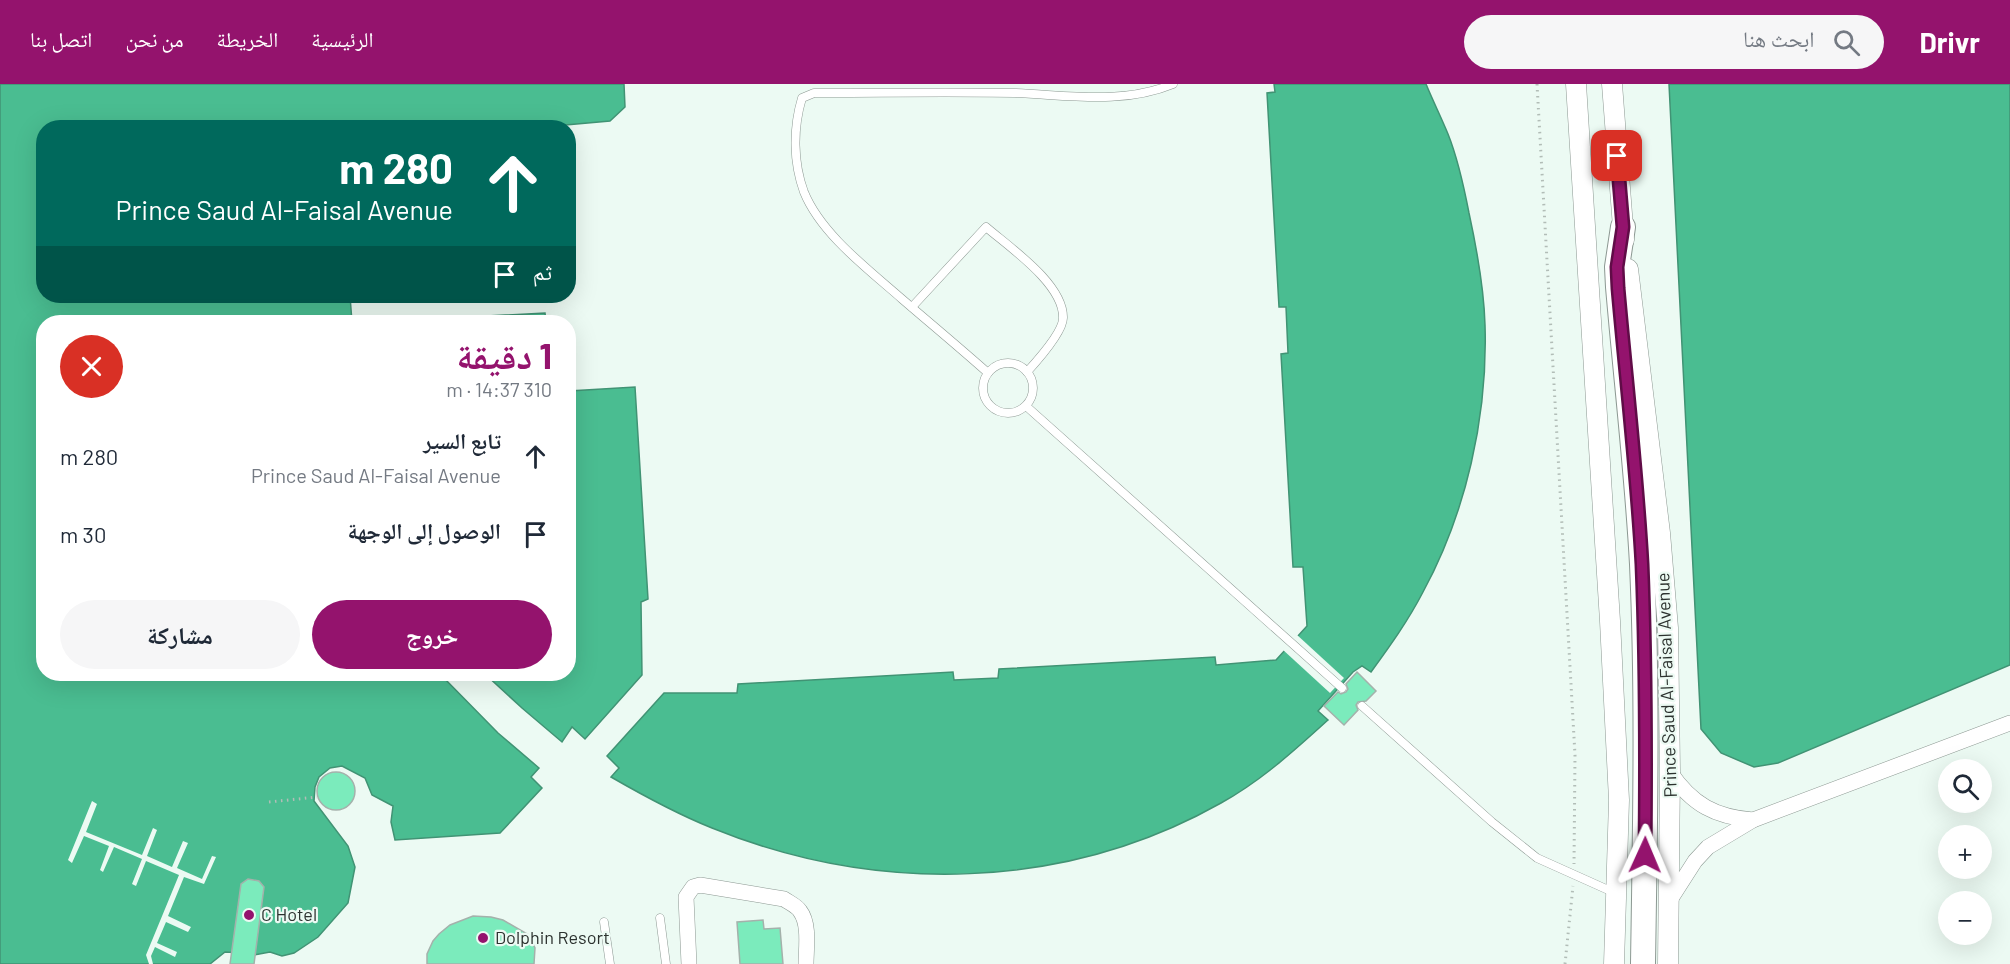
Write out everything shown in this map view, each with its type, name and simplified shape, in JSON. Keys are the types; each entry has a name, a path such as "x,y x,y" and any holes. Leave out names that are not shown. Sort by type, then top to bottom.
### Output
{"main road":[{"path":"1623,227 1617,267 1618,288 1642,561 1646,660 1647,747 1643,964"}],"street":[{"path":"1576,84 1619,800 1614,964"},
{"name":"Prince Saud Al-Faisal Avenue","path":"1612,84 1623,227 1665,579 1670,677 1668,964"},
{"path":"1670,900 1695,861 1708,847 1754,820 2010,723"},
{"path":"1670,772 1679,786 1694,801 1712,812 1732,818 1754,820"},
{"path":"689,964 686,897 693,887 700,885 784,899 795,906 801,912 805,925 806,964"}],"lane":[{"path":"988,373 857,259 823,224 804,192 794,134 802,98 814,93 1016,93 1097,98 1158,90 1173,84"},
{"path":"912,307 986,227 1047,281 1059,300 1063,319 1050,344 1027,372"},
{"path":"1005,363 1014,364 1027,372 1033,387 1032,395 1026,406 1009,414 993,408 987,402 984,394 983,386 988,373 1005,363"},
{"path":"1026,406 1342,688"},
{"path":"1362,706 1492,822 1537,858 1617,893"},
{"path":"660,918 666,964"},
{"path":"604,922 610,964"}],"path":[{"path":"1537,84 1575,755 1574,874 1565,964"},
{"path":"269,802 317,797"}],"shaded area":[{"path":"0,84 624,84 625,107 610,121 576,124 576,120 36,120 36,303 351,303 351,315 36,315 36,681 447,681 498,733 539,768 531,777 542,788 500,833 395,840 391,822 393,806 372,795 365,778 342,766 330,768 319,777 315,787 314,801 348,846 355,867 348,903 318,937 294,953 282,956 270,952 249,956 242,953 225,952 210,964 0,964"},
{"path":"1274,84 1426,84 1458,163 1475,241 1483,297 1485,359 1483,394 1471,463 1451,530 1417,603 1371,672 1362,666 1353,672 1318,711 1328,720 1250,785 1221,803 1161,832 1099,853 1035,867 970,874 904,873 839,865 775,850 699,823 611,777 619,768 607,756 664,693 737,693 738,684 953,672 954,680 998,678 999,669 1215,657 1216,665 1276,660 1307,626 1303,567 1293,567 1281,354 1288,353 1286,307 1279,307 1267,93 1275,92"},
{"path":"1669,84 2010,84 2010,665 1778,763 1754,767 1721,753 1701,729"},
{"path":"545,313 545,315 507,315"},
{"path":"635,387 648,599 641,602 642,675 585,739 572,727 562,742 493,681 576,681 576,391"}],"pier":[{"path":"1296,634 1344,678 1330,693 1282,649"},
{"path":"92,801 97,804 86,832 142,855 153,828 157,830 147,856 172,867 183,841 188,843 177,868 202,879 212,856 216,857 204,884 184,877 168,916 191,927 188,932 166,922 157,943 177,952 175,957 155,947 151,956 153,964 149,964 146,955 179,875 146,861 136,886 132,884 142,859 114,847 103,872 100,870 109,846 84,836 72,863 68,860"}],"building":[{"path":"1357,672 1376,691 1366,701 1358,702 1356,705 1358,710 1344,725 1324,706 1338,692 1341,694 1346,692 1348,689 1346,684"},
{"path":"336,772 350,777 355,791 350,805 336,810 322,805 317,791 322,777"},
{"name":"C Hotel","path":"248,879 259,881 264,887 254,964 230,964 241,884"},
{"name":"Dolphin Resort","path":"473,916 503,920 529,935 535,948 534,964 427,964 427,954 439,934 450,925"},
{"path":"763,920 764,929 780,928 783,964 740,964 737,922"}],"place":[{"name":"C Hotel","path":"249,915"},
{"name":"Dolphin Resort","path":"483,938"}],"route":[{"path":"1617,156 1623,227 1618,249 1618,288 1642,561 1647,747 1645,855"}]}
